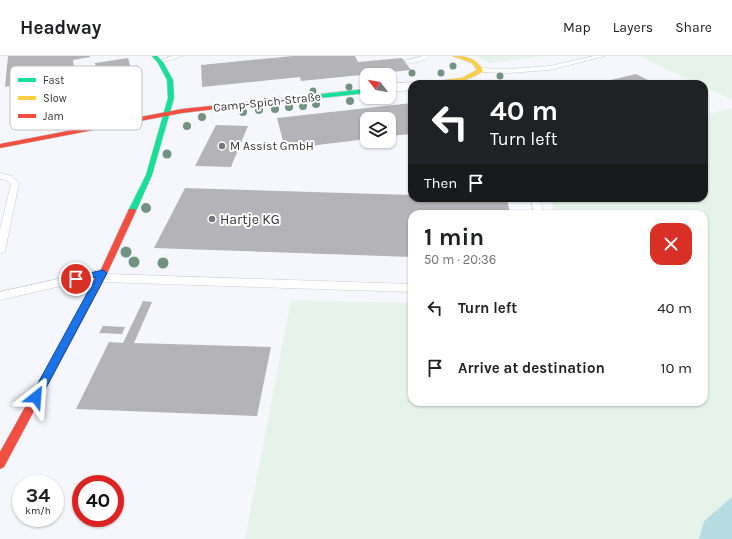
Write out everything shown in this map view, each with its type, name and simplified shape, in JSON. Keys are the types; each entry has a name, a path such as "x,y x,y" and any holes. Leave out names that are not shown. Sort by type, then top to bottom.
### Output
{"street":[{"path":"453,80 476,75 480,70 477,64 455,56"},
{"path":"0,463 102,275 149,176 171,98 170,80 157,59"},
{"path":"396,87 408,86"},
{"name":"Camp-Spich-Straße","path":"142,119 167,114 360,92"},
{"name":"Camp-Spich-Straße","path":"0,146 84,130"}],"lane":[{"path":"157,59 180,56"},
{"path":"407,61 424,59 426,56"},
{"path":"480,70 508,71 550,68 602,56"},
{"path":"0,176 9,178 15,183 0,250"},
{"path":"0,296 102,275 408,288"}],"shaded area":[{"path":"475,56 545,56 489,63"},
{"path":"639,56 732,56 732,100 708,89 708,80 690,80"},
{"path":"732,108 732,497 704,521 699,539 245,539 291,300 408,303 408,406 708,406 708,210 554,210 551,202 708,202 708,114"}],"water":[{"path":"732,497 732,539 699,539 704,521"}],"building":[{"path":"8,56 90,56 73,60 74,66 10,66 10,86 5,87"},
{"path":"293,56 355,56 358,62 402,58 411,70 396,72 396,68 360,68 360,75 301,81 300,77 202,87 201,65"},
{"path":"128,58 130,66 96,66 95,63"},
{"path":"636,74 648,80 611,80"},
{"path":"408,103 408,134 396,135 396,112 360,112 360,140 285,149 277,118"},
{"name":"M Assist GmbH","path":"216,125 248,126 231,167 195,166"},
{"path":"185,188 408,195 408,202 508,202 509,210 408,210 408,257 154,248"},
{"path":"143,301 152,302 134,343 271,347 257,416 76,409 109,342 123,343"},
{"path":"103,326 125,327 122,334 99,333"}],"traffic: fast":[{"path":"132,211 149,175 171,98 170,80 160,62 154,56"},
{"path":"239,105 360,92"}],"traffic: slow":[{"path":"455,56 473,62 480,71 463,79 456,80"}],"traffic: jam":[{"path":"142,119 182,111 239,105"},
{"path":"0,146 83,130"},
{"path":"0,463 101,278 132,211"}],"place":[{"name":"M Assist GmbH","path":"222,146"},
{"name":"Hartje KG","path":"212,219"}],"route":[{"path":"36,397 103,273 76,279"}]}
